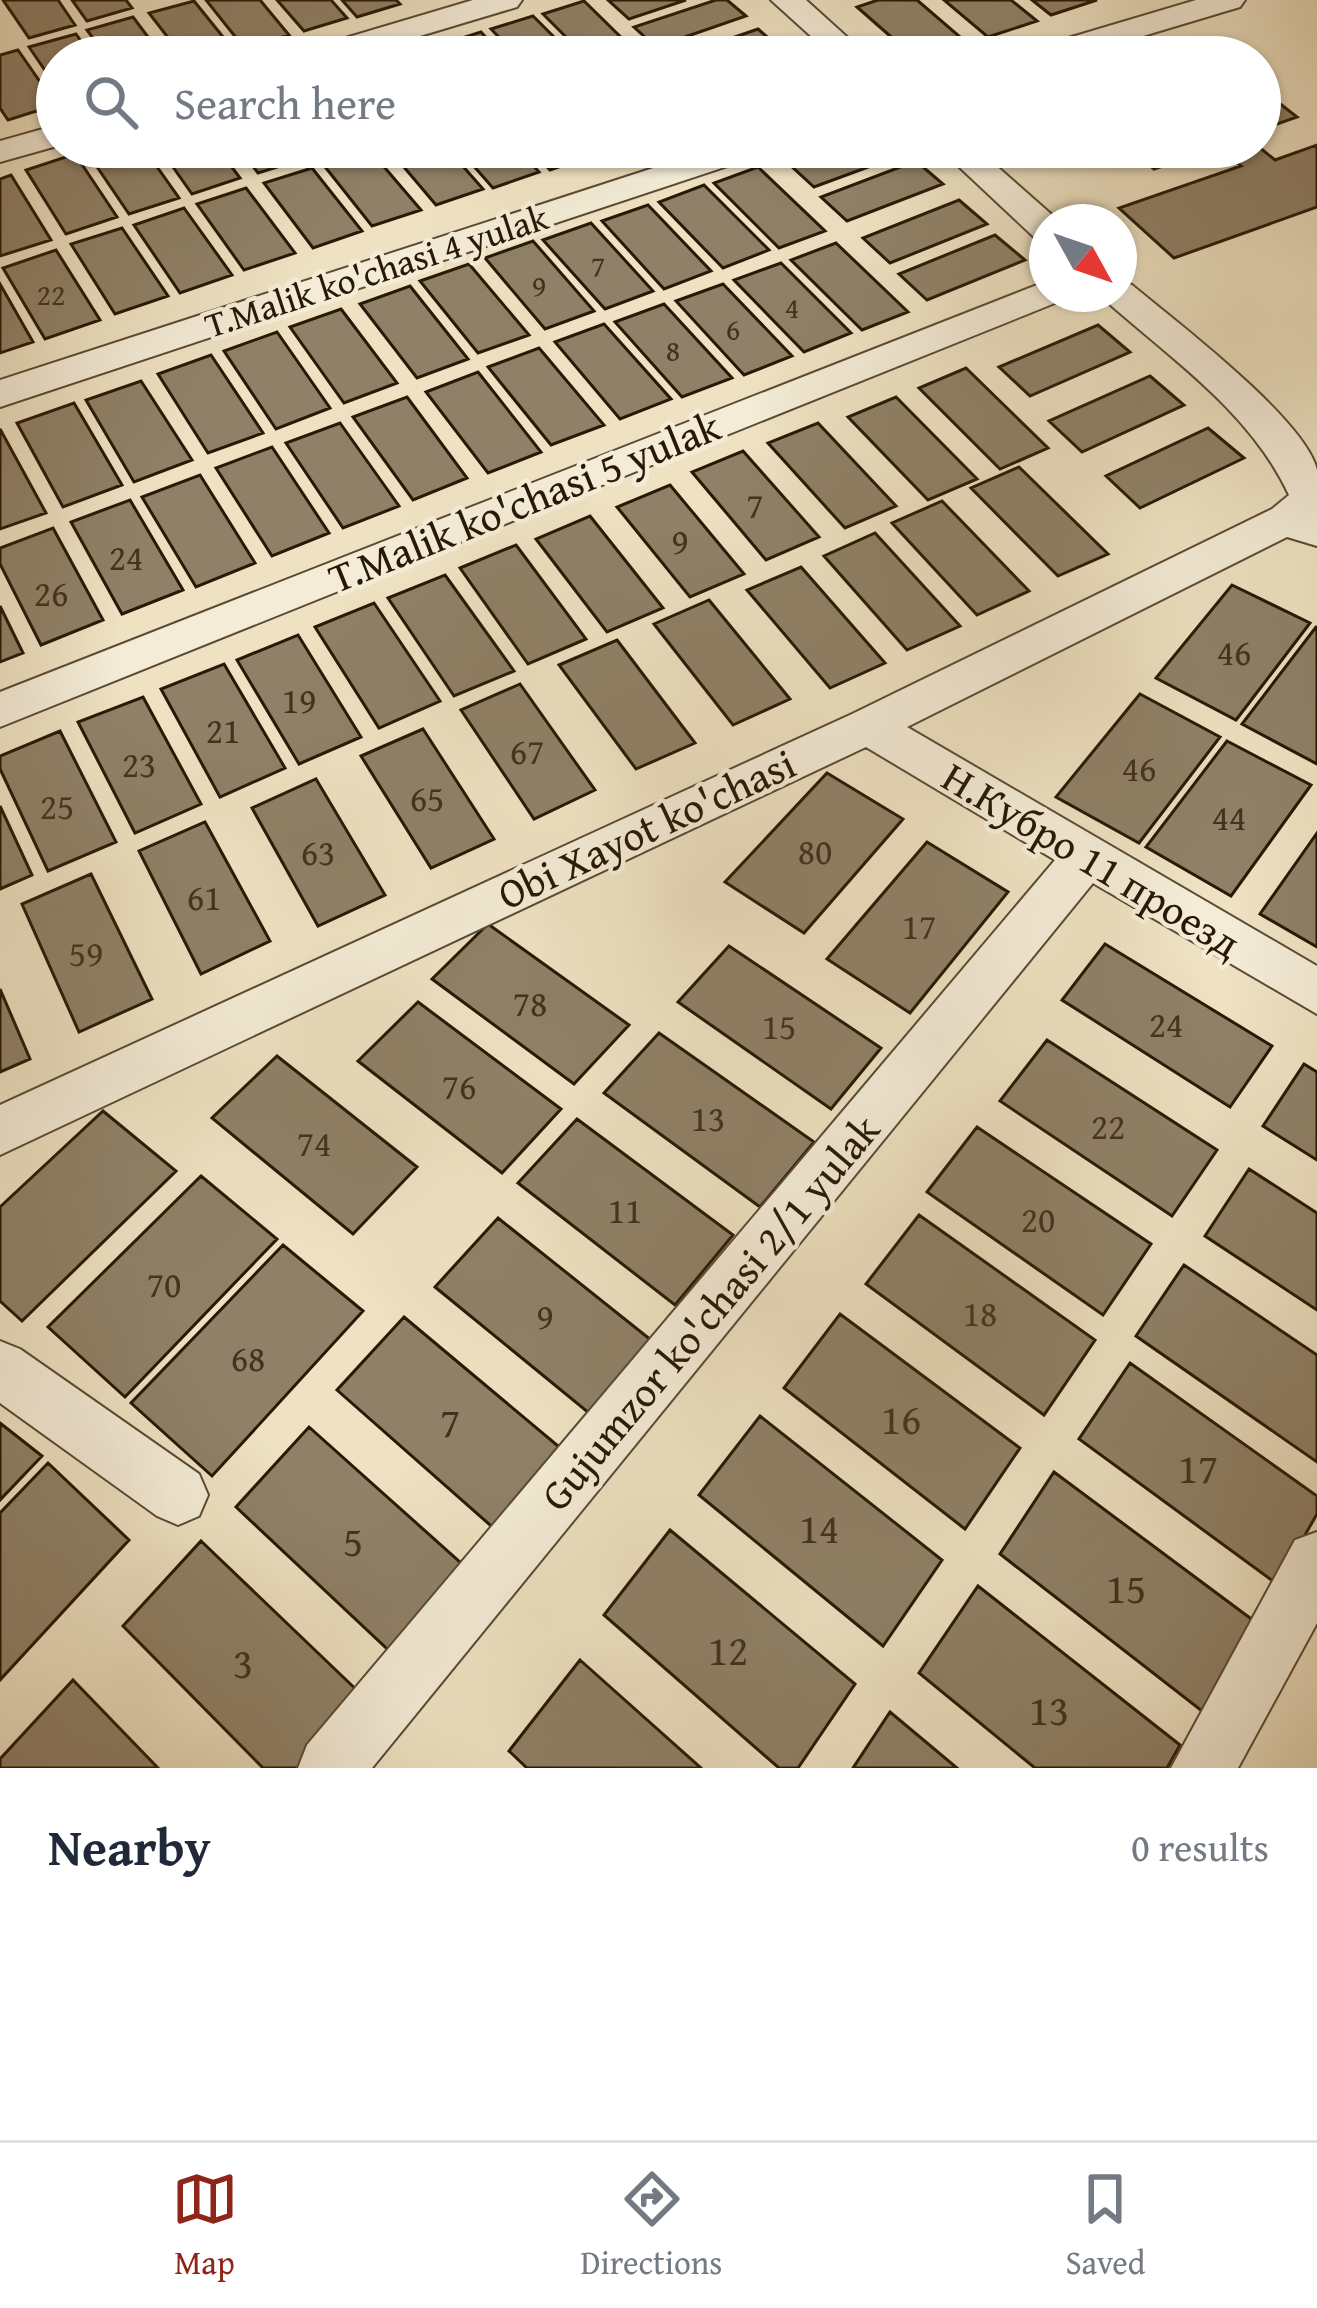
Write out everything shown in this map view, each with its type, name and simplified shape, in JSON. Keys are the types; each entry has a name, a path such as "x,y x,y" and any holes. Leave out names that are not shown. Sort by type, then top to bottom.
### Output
{"street":[{"path":"386,36 506,0"},
{"path":"787,0 829,36"},
{"path":"1109,36 1229,0"},
{"path":"0,152 36,141"},
{"name":"T.Malik ko'chasi 4 yulak","path":"0,394 688,168"},
{"path":"979,168 1029,213"},
{"name":"T.Malik ko'chasi 5 yulak","path":"0,710 1029,300"},
{"path":"1137,309 1254,412 1300,468 1311,499 1302,526"},
{"name":"Obi Xayot ko'chasi","path":"0,1131 1302,526"},
{"name":"Н.Кубро 11 проезд","path":"868,726 1317,992"},
{"name":"Gujumzor ko'chasi 2/1 yulak","path":"330,1768 1087,856"},
{"path":"0,1369 178,1495"},
{"path":"1203,1768 1317,1562"}],"building":[{"path":"3,0 58,0 75,25 36,36 29,38"},
{"path":"72,0 126,0 132,8 87,21"},
{"path":"206,0 260,0 289,35 286,36 235,36"},
{"path":"277,0 331,0 347,18 304,31"},
{"path":"342,0 396,0 400,4 357,17"},
{"path":"608,0 686,0 629,19"},
{"path":"716,0 727,0 746,16 688,36 644,36 634,27"},
{"path":"878,0 917,0 959,36 890,36 857,7"},
{"path":"944,0 1011,0 1037,21 987,36"},
{"path":"1032,0 1097,0 1051,15"},
{"path":"194,1 222,36 167,36 149,13"},
{"path":"584,1 620,36 565,36 543,14"},
{"path":"533,16 553,36 498,36 491,29"},
{"path":"133,17 147,36 91,36 87,30"},
{"path":"758,29 766,36 738,36"},
{"path":"18,50 36,76 36,111 8,120 0,108 0,55"},
{"path":"1281,104 1297,117 1281,123"},
{"path":"1317,145 1317,207 1174,258 1137,224 1137,204 1131,204 1235,168 1281,168 1281,158"},
{"path":"84,168 117,217 66,234 26,170"},
{"path":"98,168 158,168 179,198 129,214"},
{"path":"174,168 233,168 240,178 192,194"},
{"path":"312,168 362,231 313,248 264,183"},
{"path":"326,168 385,168 421,210 372,226"},
{"path":"405,168 464,168 483,189 436,205"},
{"path":"475,168 535,168 539,172 493,188"},
{"path":"759,168 825,231 779,248 714,183"},
{"path":"793,168 866,168 814,187"},
{"path":"898,168 924,168 943,184 847,221 821,197"},
{"path":"11,175 51,240 0,256 0,179"},
{"path":"704,185 769,250 723,268 659,202"},
{"path":"246,188 295,253 244,270 197,204"},
{"path":"959,200 987,224 890,263 863,238"},
{"path":"648,205 711,271 664,289 602,221"},
{"path":"184,208 232,275 180,293 134,225"},
{"path":"591,223 653,291 605,309 543,240"},
{"path":"122,228 168,296 115,314 71,244"},
{"path":"995,235 1025,260 927,300 899,274"},
{"path":"533,241 594,311 545,329 485,258"},
{"path":"836,243 908,312 862,330 791,260"},
{"path":"56,250 100,320 45,339 3,268"},
{"path":"781,263 851,333 804,352 734,280"},
{"path":"469,264 529,335 478,353 420,281"},
{"path":"0,284 33,342 0,353"},
{"path":"723,284 792,356 744,375 676,301"},
{"path":"410,286 468,359 417,378 360,304"},
{"path":"664,304 732,378 682,397 615,322"},
{"path":"341,309 397,383 344,403 290,327"},
{"path":"604,324 671,399 620,419 555,342"},
{"path":"1098,325 1130,352 1030,396 999,367"},
{"path":"277,332 330,408 276,429 224,351"},
{"path":"539,348 604,425 551,445 488,367"},
{"path":"211,355 263,433 208,453 158,374"},
{"path":"966,368 1048,448 1000,469 919,388"},
{"path":"478,372 541,452 488,473 426,392"},
{"path":"1150,376 1184,405 1082,452 1049,421"},
{"path":"141,381 192,460 134,482 86,400"},
{"path":"407,397 467,478 413,500 353,417"},
{"path":"896,397 977,479 928,500 848,417"},
{"path":"74,403 122,485 63,507 17,423"},
{"path":"340,423 399,506 343,528 286,443"},
{"path":"818,423 896,506 845,528 768,443"},
{"path":"1208,428 1244,458 1140,508 1106,476"},
{"path":"0,429 46,513 0,529"},
{"path":"272,447 329,533 272,556 216,468"},
{"path":"743,451 819,537 766,560 692,472"},
{"path":"1019,467 1108,554 1058,576 971,488"},
{"path":"200,475 255,563 196,587 142,497"},
{"path":"670,485 744,574 690,597 617,507"},
{"path":"130,500 183,590 122,614 71,522"},
{"path":"942,501 1029,591 977,615 892,523"},
{"path":"590,516 663,608 607,632 536,539"},
{"path":"53,528 103,620 41,645 0,564 0,548"},
{"path":"875,533 960,626 907,650 824,556"},
{"path":"516,545 586,639 528,664 460,568"},
{"path":"801,567 885,663 830,688 747,590"},
{"path":"445,575 514,671 454,696 388,598"},
{"path":"1232,585 1310,623 1236,720 1156,678"},
{"path":"709,600 790,699 733,725 654,624"},
{"path":"374,603 440,701 379,728 315,627"},
{"path":"0,606 23,653 0,662"},
{"path":"1317,627 1317,764 1242,724"},
{"path":"298,635 361,737 299,764 237,660"},
{"path":"617,640 695,743 636,769 559,665"},
{"path":"224,664 285,768 220,797 161,689"},
{"path":"520,684 595,790 534,819 461,710"},
{"path":"1140,694 1220,737 1139,843 1056,797"},
{"path":"143,697 201,804 135,833 78,722"},
{"path":"423,729 494,839 431,868 361,756"},
{"path":"60,731 116,842 48,871 0,769 0,756"},
{"path":"1227,741 1311,785 1231,896 1146,847"},
{"path":"827,773 903,819 804,933 725,882"},
{"path":"316,779 385,895 318,926 252,808"},
{"path":"0,806 32,875 0,889"},
{"path":"205,822 270,941 201,974 139,851"},
{"path":"1317,833 1317,947 1260,914"},
{"path":"927,842 1008,892 910,1013 827,959"},
{"path":"91,874 152,999 79,1032 22,904"},
{"path":"488,924 629,1025 574,1084 432,979"},
{"path":"1105,944 1272,1046 1230,1107 1062,1000"},
{"path":"729,946 881,1048 831,1109 678,1002"},
{"path":"0,989 30,1059 0,1072"},
{"path":"418,1002 561,1109 502,1173 358,1061"},
{"path":"659,1033 814,1142 760,1207 604,1093"},
{"path":"1047,1040 1217,1150 1172,1216 1000,1101"},
{"path":"277,1056 417,1167 353,1234 212,1118"},
{"path":"1304,1064 1317,1072 1317,1160 1263,1126"},
{"path":"103,1111 176,1171 22,1321 0,1301 0,1207"},
{"path":"577,1119 733,1235 675,1305 518,1183"},
{"path":"977,1127 1151,1244 1103,1315 927,1192"},
{"path":"1249,1169 1317,1213 1317,1310 1205,1236"},
{"path":"201,1176 277,1239 125,1397 48,1327"},
{"path":"919,1215 1095,1340 1044,1415 866,1284"},
{"path":"498,1218 656,1344 595,1418 435,1287"},
{"path":"283,1245 363,1311 212,1476 131,1403"},
{"path":"1184,1265 1317,1355 1317,1462 1136,1336"},
{"path":"840,1314 1020,1448 965,1529 784,1388"},
{"path":"404,1317 564,1451 498,1532 337,1390"},
{"path":"1130,1363 1317,1496 1317,1514 1277,1584 1079,1439"},
{"path":"760,1416 942,1560 883,1646 699,1495"},
{"path":"0,1423 42,1456 0,1500"},
{"path":"309,1427 471,1572 399,1660 236,1507"},
{"path":"48,1463 129,1540 0,1680 0,1513"},
{"path":"1054,1472 1254,1621 1202,1711 1000,1554"},
{"path":"670,1530 855,1684 798,1768 779,1768 604,1615"},
{"path":"201,1541 364,1697 306,1768 263,1768 123,1626"},
{"path":"978,1586 1180,1745 1167,1768 1035,1768 919,1673"},
{"path":"580,1660 701,1768 527,1768 509,1751"},
{"path":"73,1680 158,1768 0,1768 0,1759"},
{"path":"890,1712 957,1768 853,1768"}]}
